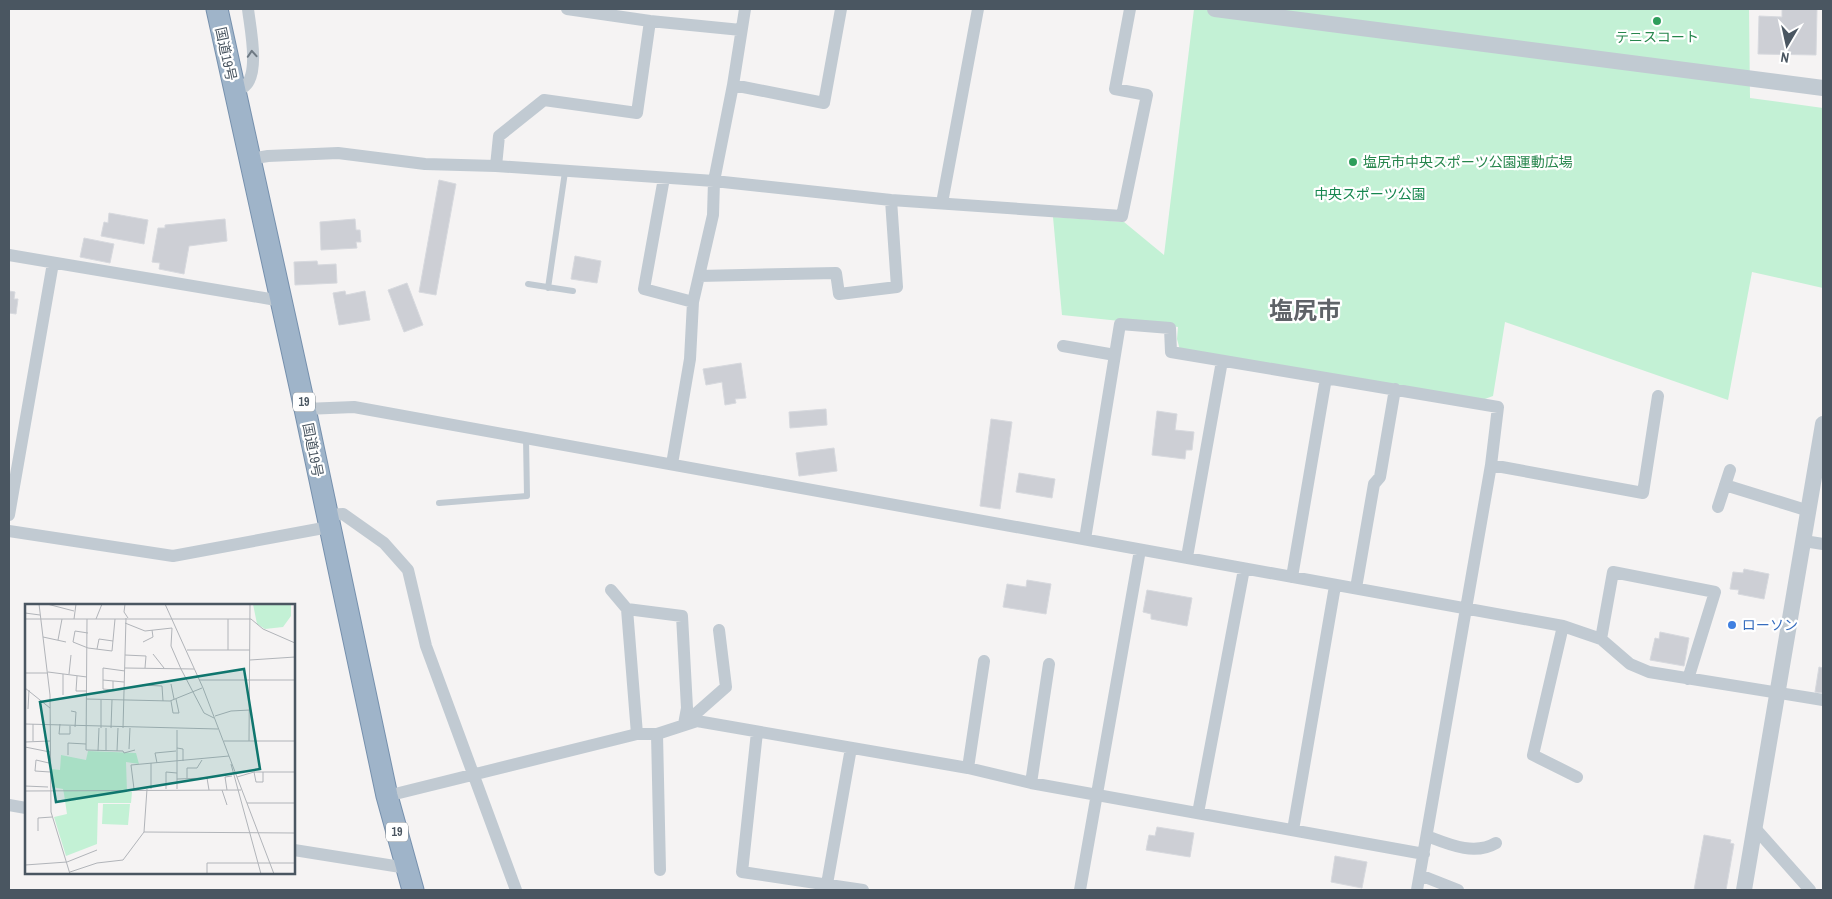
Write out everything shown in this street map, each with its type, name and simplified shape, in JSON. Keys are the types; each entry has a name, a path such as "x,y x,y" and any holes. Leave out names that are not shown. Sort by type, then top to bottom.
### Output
{"highway":[{"name":"国道19号","path":"217,9 282,302 387,796 413,890"}],"street":[{"path":"234,91 245,87 252,75 253,59 248,9"},
{"path":"567,9 650,21 741,30"},
{"path":"672,464 690,359 693,302 712,215 714,181 733,85 745,9"},
{"path":"733,85 824,103 841,9"},
{"path":"942,204 978,9"},
{"path":"250,159 268,156 338,153 425,164 496,166 714,181 891,200 1122,216 1146,95 1115,89 1130,9"},
{"path":"1215,9 1823,88"},
{"path":"496,166 499,136 544,100 637,112 650,21"},
{"path":"664,178 644,289 693,302"},
{"path":"699,276 836,273 839,294 897,287 891,200"},
{"path":"9,255 282,302"},
{"path":"9,516 53,263"},
{"path":"1085,540 1120,324 1170,328 1171,352 1498,407 1491,466 1417,890"},
{"path":"1063,346 1115,355"},
{"path":"1187,557 1222,362"},
{"path":"1292,577 1326,378"},
{"path":"1356,588 1374,484 1380,477 1395,389"},
{"path":"1491,466 1643,492 1658,396"},
{"path":"305,409 354,407 1563,626 1601,639 1630,664 1649,672 1823,700"},
{"path":"1744,890 1776,693 1822,441 1823,424"},
{"path":"1718,507 1730,470"},
{"path":"1725,485 1808,511"},
{"path":"9,531 173,556 328,521 343,514 384,543 408,570 426,646 516,890"},
{"path":"1804,541 1823,544"},
{"path":"1080,890 1140,550"},
{"path":"1198,813 1244,569"},
{"path":"1601,639 1613,572 1716,592 1688,679"},
{"path":"1293,830 1335,586"},
{"path":"611,590 627,608 637,734"},
{"path":"627,608 682,616 687,708 684,724"},
{"path":"1563,626 1533,755 1577,776"},
{"path":"684,724 726,687 719,630"},
{"path":"968,768 984,661"},
{"path":"1031,783 1049,664"},
{"path":"387,796 637,734 656,734 697,721 968,768 1031,783 1424,854"},
{"path":"757,732 742,872 863,890"},
{"path":"656,734 660,870"},
{"path":"827,884 851,748"},
{"path":"9,805 25,808"},
{"path":"1754,827 1810,890"},
{"path":"1427,836 1457,847 1487,848 1496,843"},
{"path":"295,850 407,868"},
{"path":"1420,875 1458,890"}],"lane":[{"path":"548,288 565,172"},
{"path":"528,284 573,292"},
{"path":"439,503 527,496 526,437"}],"green space":[{"name":"中央スポーツ公園","path":"1194,9 1749,9 1750,98 1823,108 1823,288 1752,272 1728,400 1505,322 1493,396 1482,400 1180,350 1177,339 1178,327 1062,315 1053,217 1124,222 1164,255"}],"building":[{"path":"1782,9 1817,9 1816,55 1758,54 1759,16 1782,17"},
{"path":"439,180 456,184 436,295 419,292"},
{"path":"109,213 148,220 144,244 101,236 104,222 108,223"},
{"path":"225,219 227,241 189,246 184,274 159,269 160,263 152,262 158,228 165,228 165,225"},
{"path":"355,219 356,230 360,230 361,242 356,242 357,248 321,250 320,222"},
{"path":"84,238 114,244 110,263 80,257"},
{"path":"575,256 601,261 597,283 571,279"},
{"path":"317,261 318,265 336,264 337,283 295,285 294,262"},
{"path":"407,283 423,325 404,332 388,290"},
{"path":"9,291 15,292 14,299 18,299 16,314 9,313"},
{"path":"345,291 346,295 365,291 370,320 339,325 333,293"},
{"path":"741,363 746,398 735,399 736,403 725,405 722,382 706,385 703,369"},
{"path":"826,409 827,425 790,428 789,412"},
{"path":"1157,411 1177,414 1175,430 1194,432 1192,450 1186,450 1185,459 1152,455"},
{"path":"991,419 1012,422 1000,509 980,506"},
{"path":"834,448 837,471 799,476 796,453"},
{"path":"1019,473 1055,479 1052,498 1016,492"},
{"path":"1744,569 1769,574 1764,599 1738,594 1739,590 1730,589 1733,572 1743,573"},
{"path":"1027,580 1051,584 1046,614 1003,607 1007,584 1026,587"},
{"path":"1147,590 1192,598 1187,626 1151,619 1151,614 1143,612"},
{"path":"1660,632 1689,638 1684,666 1650,660 1655,638 1659,639"},
{"path":"1819,667 1823,668 1823,693 1815,692"},
{"path":"1157,827 1194,833 1190,857 1146,850 1149,835 1155,836"},
{"path":"1704,835 1731,840 1730,843 1734,844 1726,890 1694,890"},
{"path":"1335,856 1367,862 1362,888 1331,882"}],"place":[{"name":"テニスコート","path":"1657,21"},
{"name":"塩尻市中央スポーツ公園運動広場","path":"1353,162"},
{"name":"ローソン","path":"1732,625"}],"district":[{"name":"塩尻市","path":"1305,310"}]}
